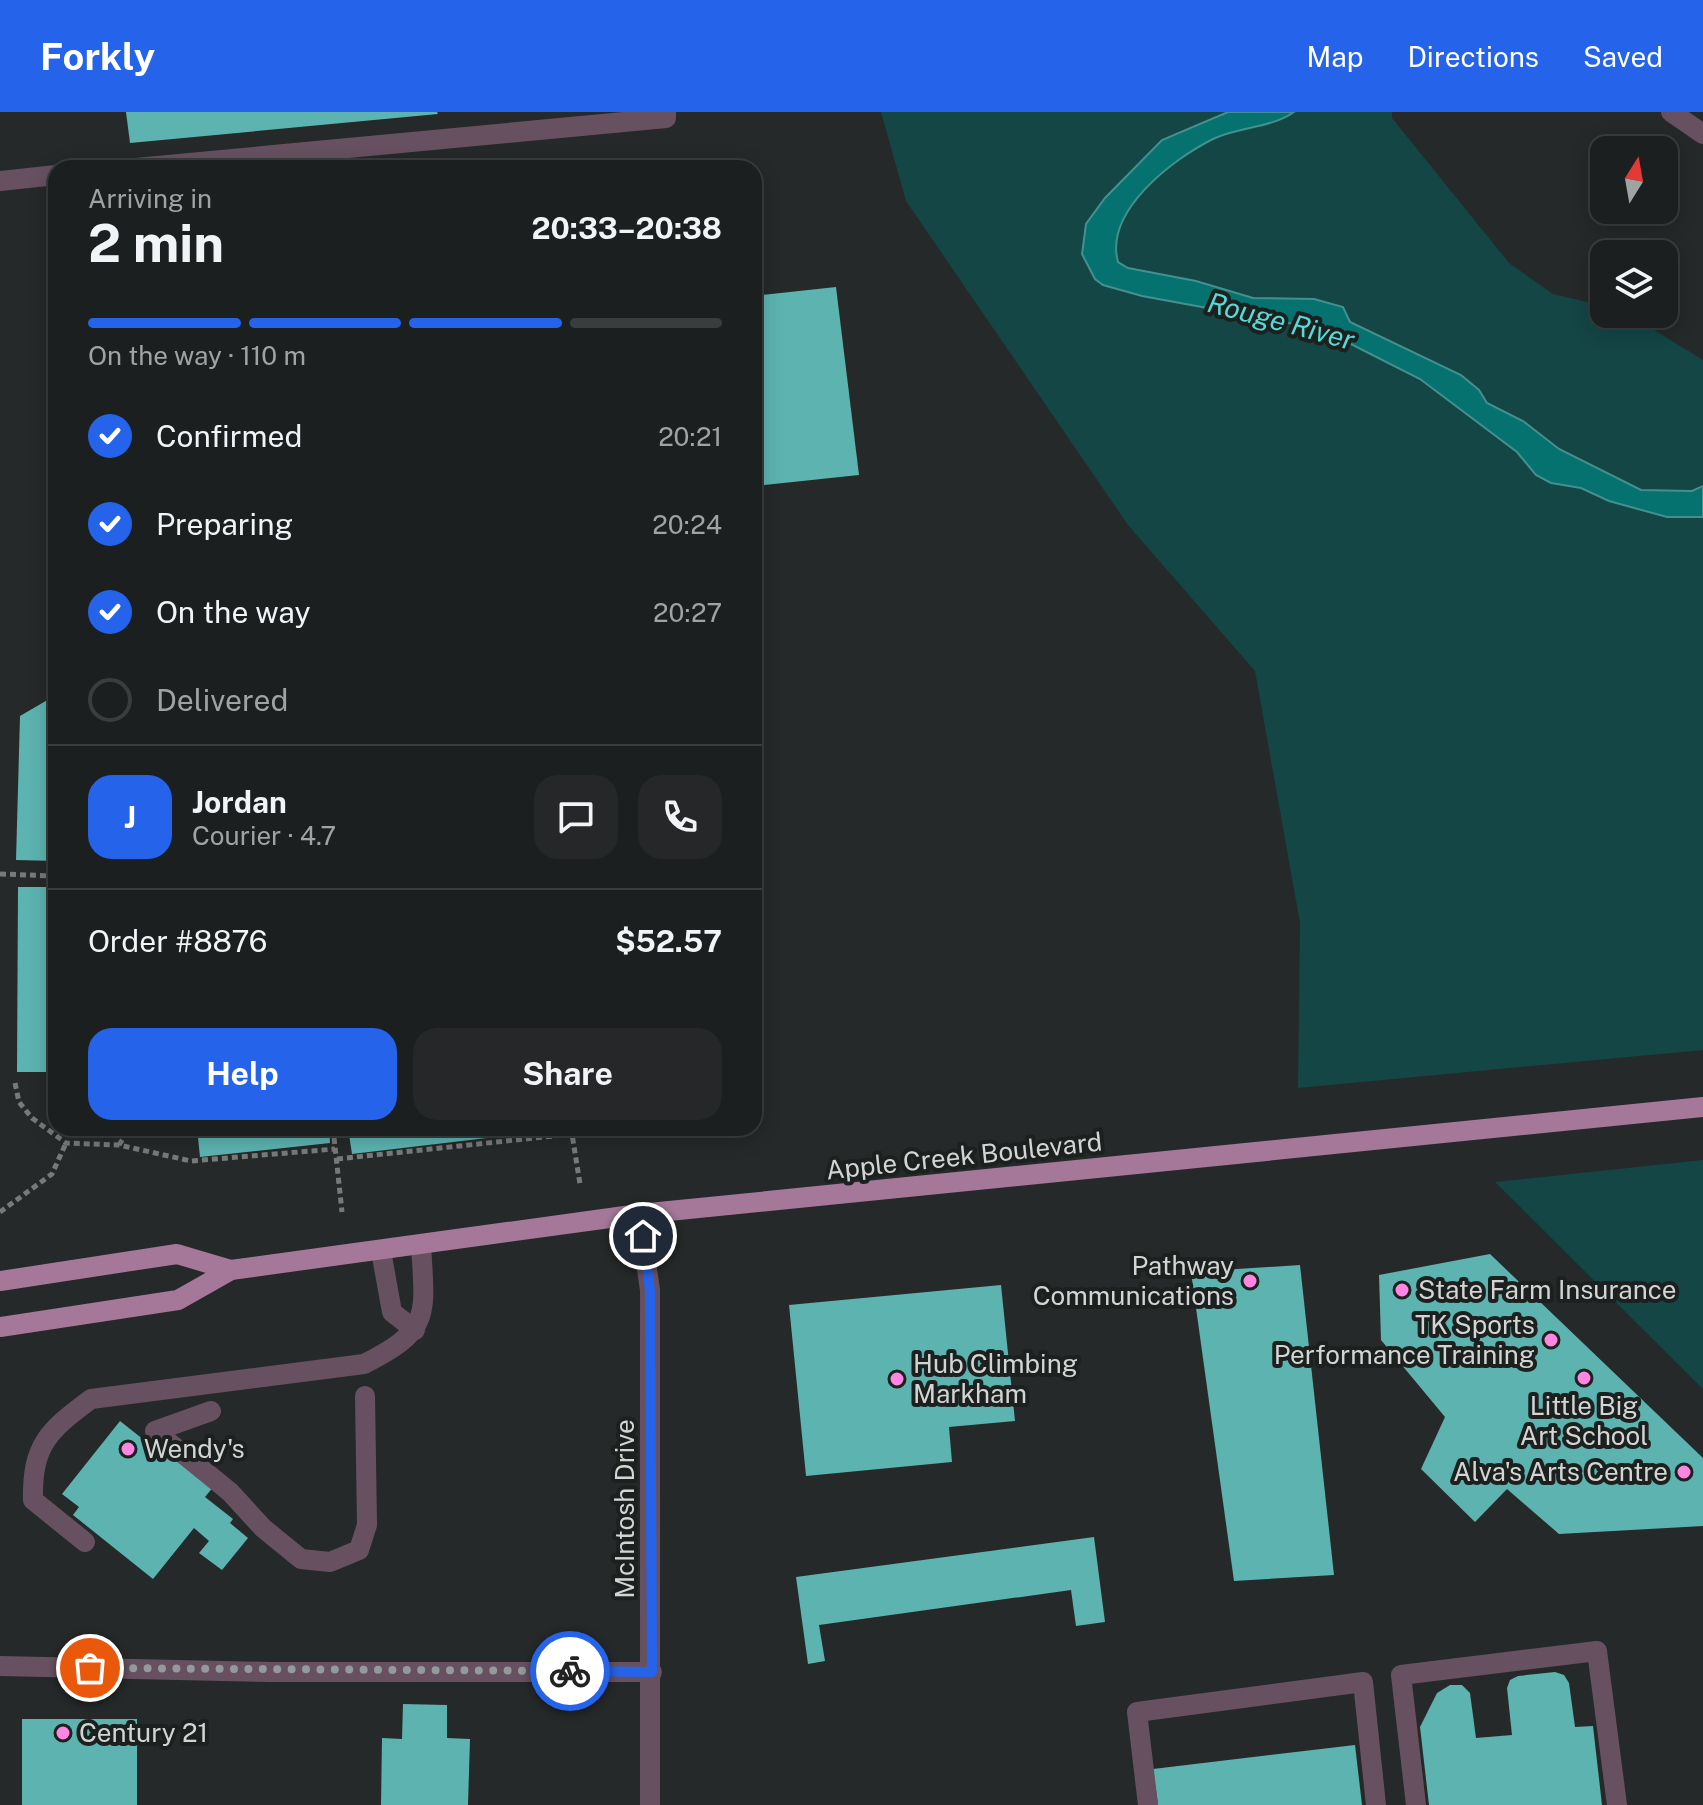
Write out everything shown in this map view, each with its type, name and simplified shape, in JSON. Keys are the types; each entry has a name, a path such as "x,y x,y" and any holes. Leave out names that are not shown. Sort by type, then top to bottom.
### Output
{"main road":[{"name":"Apple Creek Boulevard","path":"0,1327 178,1300 231,1270 639,1214 1703,1107"},
{"name":"Apple Creek Boulevard","path":"0,1281 177,1254 231,1270"}],"street":[{"path":"221,160 666,118 666,112"},
{"path":"1671,112 1703,134"},
{"path":"0,181 48,176"},
{"name":"McIntosh Drive","path":"639,1214 650,1290 650,1805"},
{"path":"85,1542 33,1500 33,1466 56,1425 91,1399 364,1364 393,1349 415,1330 425,1308 421,1245"},
{"path":"381,1251 392,1312 415,1330"},
{"path":"211,1411 155,1431 230,1492 263,1528 301,1559 330,1562 359,1550 367,1525 365,1396"},
{"path":"1416,1805 1401,1675 1597,1651 1617,1805"},
{"path":"0,1666 271,1672 652,1672"},
{"path":"1148,1805 1137,1712 1363,1682 1376,1805"}],"path":[{"path":"0,874 48,876"},
{"path":"15,1083 19,1102 32,1118 48,1130"},
{"path":"56,1136 66,1143 119,1145 191,1161 335,1149"},
{"path":"119,1145 125,1136"},
{"path":"334,1136 342,1212"},
{"path":"337,1159 553,1136"},
{"path":"572,1136 580,1184"},
{"path":"0,1212 52,1174 66,1143"}],"shaded area":[{"path":"881,112 1392,112 1392,118 1509,263 1553,294 1590,303 1590,328 1651,328 1703,360 1703,1050 1298,1088 1300,923 1255,671 1128,525 906,201"},
{"path":"1703,1160 1703,1389 1495,1182"}],"water":[{"name":"Rouge River","path":"1228,112 1294,112 1275,121 1213,139 1162,173 1131,206 1121,224 1116,243 1118,262 1128,268 1196,281 1253,298 1314,299 1343,307 1350,322 1461,375 1479,390 1487,403 1523,421 1559,449 1641,490 1692,491 1703,486 1703,517 1667,517 1609,501 1581,488 1551,483 1536,475 1517,452 1420,379 1337,337 1289,323 1142,296 1103,285 1095,279 1082,254 1086,224 1105,198 1162,140"}],"building":[{"path":"126,112 437,112 438,114 130,143"},
{"path":"836,287 859,475 762,485 762,295"},
{"path":"48,700 48,861 16,860 20,716"},
{"path":"18,887 48,887 48,1072 17,1072"},
{"path":"198,1136 330,1136 330,1143 200,1157"},
{"path":"349,1136 503,1136 352,1154"},
{"path":"1490,1254 1703,1458 1703,1526 1559,1534 1507,1489 1475,1522 1421,1469 1445,1417 1381,1340 1379,1275"},
{"path":"1300,1265 1334,1575 1234,1581 1191,1272"},
{"path":"1001,1285 1015,1421 949,1427 952,1462 806,1476 789,1305"},
{"path":"120,1421 144,1440 148,1434 214,1486 205,1497 233,1519 230,1523 248,1538 222,1570 199,1553 209,1541 194,1528 153,1579 73,1515 79,1507 62,1494"},
{"path":"1094,1537 1105,1622 1076,1626 1071,1590 819,1625 825,1661 808,1664 796,1577"},
{"path":"1555,1672 1564,1675 1569,1683 1575,1727 1593,1726 1602,1805 1429,1805 1420,1727 1437,1693 1450,1685 1462,1685 1470,1693 1476,1738 1512,1735 1507,1688 1510,1680 1518,1676"},
{"path":"403,1704 447,1705 447,1738 470,1739 468,1805 381,1805 382,1738 402,1739"},
{"path":"22,1719 137,1719 137,1805 22,1805"},
{"path":"1355,1745 1362,1805 1158,1805 1153,1769"}],"way so far":[{"path":"90,1668 271,1672 570,1671"}],"place":[{"name":"Pathway Communications","path":"1250,1281"},
{"name":"State Farm Insurance","path":"1402,1290"},
{"name":"TK Sports Performance Training","path":"1551,1340"},
{"name":"Little Big Art School","path":"1584,1378"},
{"name":"Hub Climbing Markham","path":"897,1379"},
{"name":"Wendy's","path":"128,1449"},
{"name":"Alva's Arts Centre","path":"1684,1472"},
{"name":"Century 21","path":"63,1733"}],"route":[{"path":"570,1671 652,1672 650,1281 643,1236"}]}
